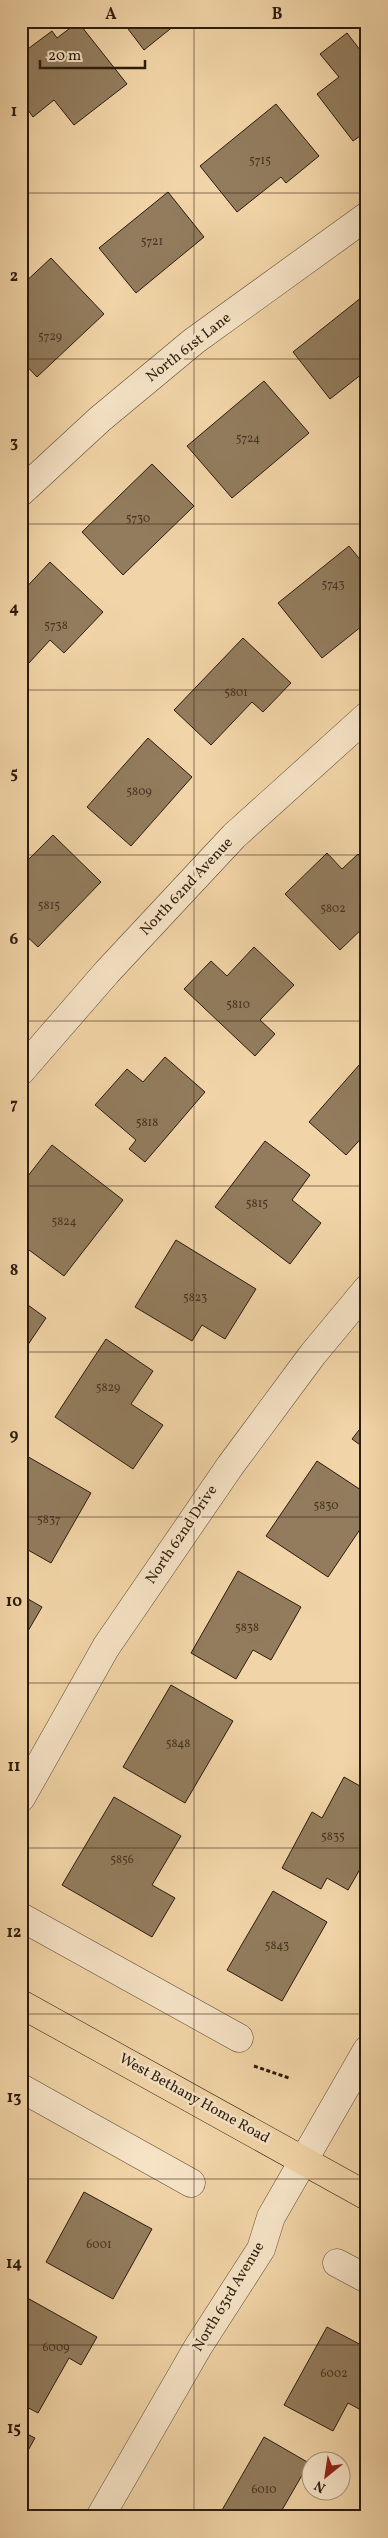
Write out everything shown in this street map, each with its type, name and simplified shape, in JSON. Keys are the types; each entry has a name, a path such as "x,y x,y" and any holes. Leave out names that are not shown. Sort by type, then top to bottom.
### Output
{"main road":[{"name":"West Bethany Home Road","path":"21,2004 367,2196"}],"street":[{"name":"North 61st Lane","path":"21,492 100,419 194,341 367,216"},
{"name":"North 62nd Avenue","path":"21,1071 107,972 234,836 367,716"},
{"name":"North 62nd Drive","path":"21,1798 106,1647 230,1466 313,1354 367,1289"},
{"path":"21,1917 239,2038"},
{"name":"North 63rd Avenue","path":"100,2517 198,2347 261,2249 271,2217 367,2050"},
{"path":"21,2088 190,2183"},
{"path":"337,2262 367,2279"}],"building":[{"path":"122,21 180,21 144,50"},
{"path":"78,22 127,84 74,125 54,100 33,117 21,100 21,54 52,31 57,38"},
{"path":"347,33 367,59 367,131 353,141 317,94 339,77 320,54"},
{"path":"276,104 319,156 286,183 281,177 237,212 200,166"},
{"path":"168,192 204,237 136,293 99,248"},
{"path":"51,258 104,314 37,377 21,360 21,286"},
{"path":"362,297 367,304 367,370 330,399 293,352"},
{"path":"264,381 309,433 232,498 187,446"},
{"path":"152,464 194,506 123,575 82,532"},
{"path":"349,546 367,568 367,622 322,658 278,603"},
{"path":"50,562 103,612 64,653 50,640 29,663 21,656 21,593"},
{"path":"243,638 291,683 263,712 252,702 211,745 174,710"},
{"path":"148,738 192,777 131,846 87,807"},
{"path":"53,835 101,882 38,947 21,931 21,867"},
{"path":"327,853 342,869 358,854 367,863 367,924 340,950 285,894"},
{"path":"254,947 294,985 260,1020 275,1034 255,1056 184,989 211,961 227,976"},
{"path":"367,1056 367,1132 346,1155 309,1122"},
{"path":"165,1057 205,1092 145,1162 129,1149 136,1140 95,1105 127,1069 143,1082"},
{"path":"265,1141 310,1175 292,1200 321,1223 290,1264 215,1207"},
{"path":"52,1145 123,1200 64,1276 21,1244 21,1185"},
{"path":"176,1240 256,1289 225,1339 202,1325 192,1341 135,1307"},
{"path":"21,1300 46,1318 21,1355"},
{"path":"106,1339 153,1371 131,1404 163,1425 133,1469 55,1417"},
{"path":"367,1420 367,1450 352,1439"},
{"path":"25,1455 91,1493 51,1563 21,1546 21,1463"},
{"path":"317,1461 367,1494 367,1519 328,1577 266,1536"},
{"path":"238,1571 301,1607 271,1660 253,1650 236,1679 191,1653"},
{"path":"21,1595 42,1607 21,1643"},
{"path":"171,1685 233,1721 185,1803 123,1767"},
{"path":"344,1777 367,1790 367,1857 348,1890 327,1878 321,1889 282,1868 312,1812 322,1818"},
{"path":"114,1797 181,1836 152,1885 175,1898 152,1937 62,1885"},
{"path":"273,1891 327,1922 282,2001 227,1970"},
{"path":"84,2192 152,2229 113,2299 46,2262"},
{"path":"22,2295 97,2337 81,2365 69,2358 38,2413 21,2404"},
{"path":"327,2327 367,2348 367,2400 361,2410 348,2403 333,2431 284,2405"},
{"path":"21,2431 35,2438 21,2463"},
{"path":"264,2437 300,2458 300,2479 278,2517 218,2517"}]}
